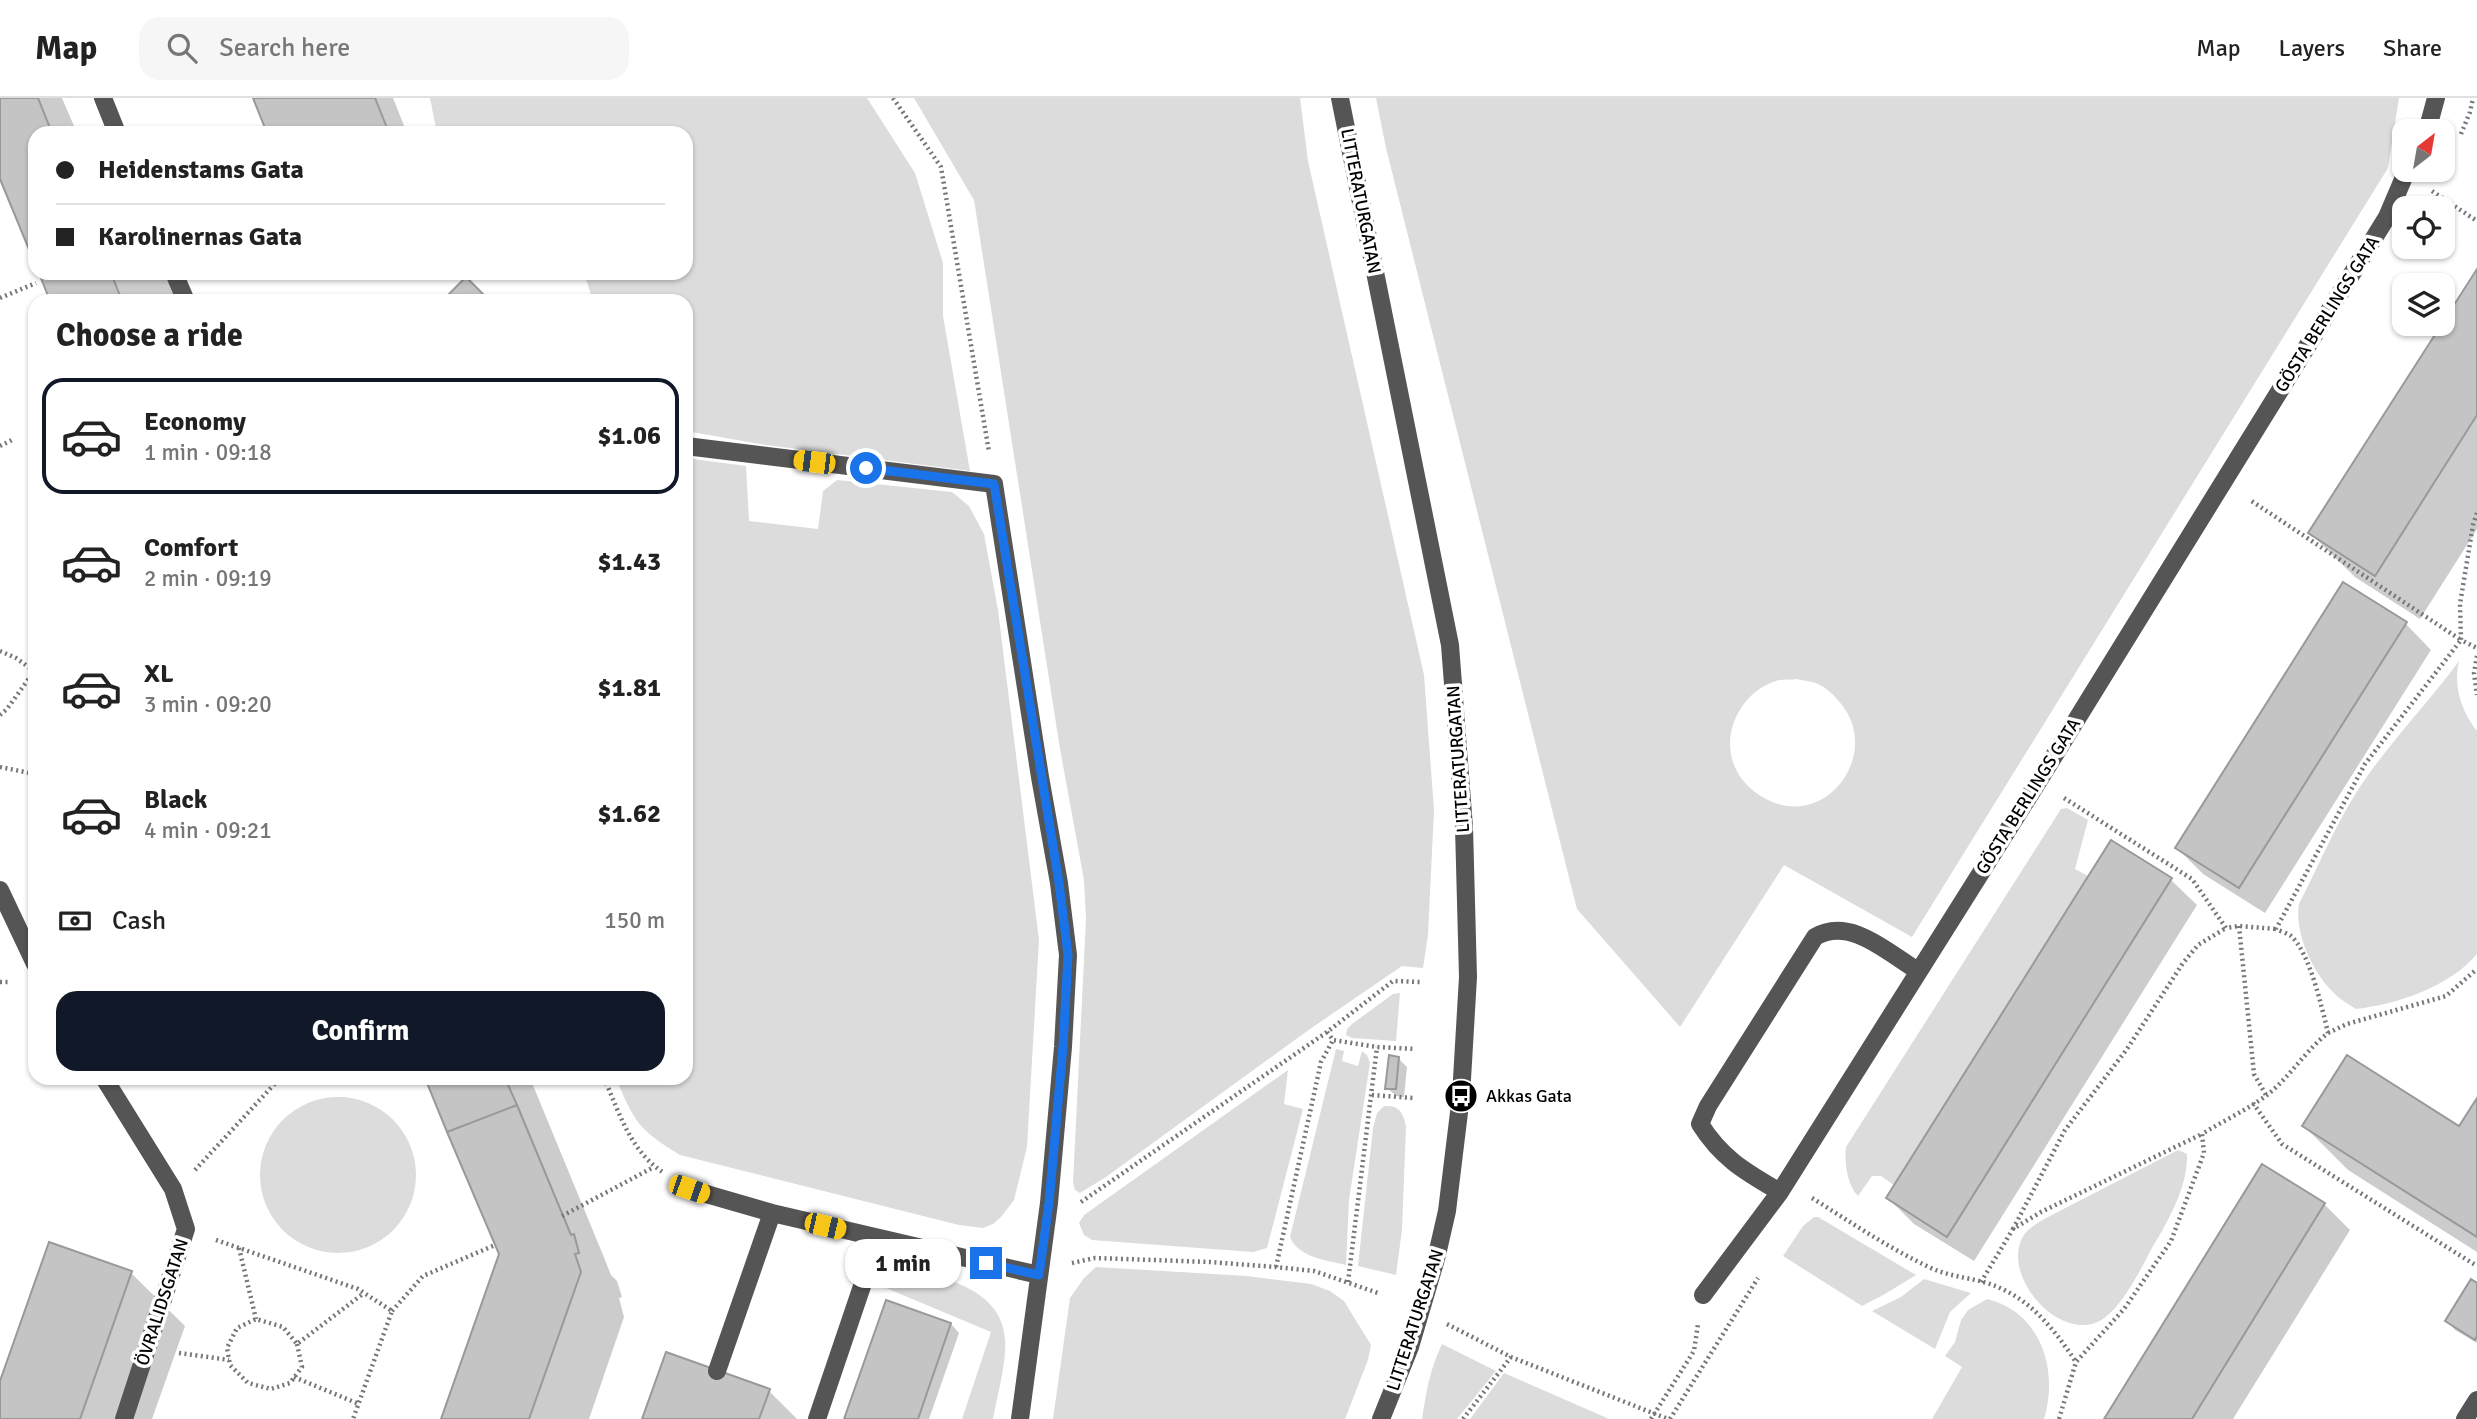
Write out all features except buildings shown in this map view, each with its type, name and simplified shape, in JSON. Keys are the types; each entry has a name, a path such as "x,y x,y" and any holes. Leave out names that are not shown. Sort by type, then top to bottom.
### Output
{"street":[{"path":"103,98 114,126"},
{"name":"LITTERATURGATAN","path":"1340,98 1450,645 1464,827 1468,977 1461,1096 1447,1211 1410,1347 1381,1419"},
{"path":"2430,119 2436,98"},
{"name":"GÖSTA BERLINGS GATA","path":"1703,1296 1780,1192 2387,217 2401,182"},
{"path":"693,447 994,484 1059,883 1068,955 1049,1203 1020,1419"},
{"path":"0,890 28,949"},
{"path":"1780,1192 1735,1165 1713,1144 1700,1124 1708,1106 1815,937 1826,930 1856,932 1918,971"},
{"name":"ÖVRALIDSGATAN","path":"108,1085 173,1189 186,1228 124,1419"},
{"path":"689,1189 772,1213 1039,1275"},
{"path":"717,1371 772,1213"},
{"path":"817,1419 878,1238"},
{"path":"2465,1419 2477,1400"}],"path":[{"path":"893,98 941,167 994,484"},
{"path":"2422,182 2477,221"},
{"path":"0,298 36,283"},
{"path":"0,446 12,440"},
{"path":"2222,482 2477,648"},
{"path":"2276,929 2365,764 2461,640 2459,604 2477,513"},
{"path":"0,651 28,667"},
{"path":"2477,656 2474,673 2477,695"},
{"path":"0,715 28,680"},
{"path":"0,767 28,773"},
{"path":"2061,797 2192,880 2226,928"},
{"path":"2239,926 2254,1074 2266,1095"},
{"path":"1981,1282 2013,1229 2065,1130 2127,1049 2183,963 2198,945 2226,928 2239,926 2276,929 2290,936 2307,964 2328,1033"},
{"path":"2013,1229 2041,1212 2202,1134 2266,1095 2280,1083 2311,1046 2328,1033 2347,1024 2446,996 2477,969"},
{"path":"1049,1203 1079,1203 1327,1032 1393,981 1420,982"},
{"path":"1327,1032 1333,1040 1377,1047 1415,1049"},
{"path":"1276,1267 1321,1062 1333,1040"},
{"path":"1348,1282 1377,1047"},
{"path":"173,1189 185,1181 274,1085"},
{"path":"607,1085 631,1140 654,1166 689,1189"},
{"path":"1372,1096 1413,1098"},
{"path":"2253,1103 2282,1144 2477,1266"},
{"path":"2059,1419 2076,1362 2124,1310 2171,1241 2204,1153 2202,1134"},
{"path":"562,1216 654,1166"},
{"path":"1809,1196 1891,1247 1936,1270 2000,1287 2028,1305 2055,1330 2076,1362"},
{"path":"186,1228 364,1293 392,1311"},
{"path":"354,1419 392,1311 423,1276 495,1245"},
{"path":"239,1248 256,1319"},
{"path":"1039,1275 1095,1258 1210,1262 1314,1271 1378,1293"},
{"path":"297,1343 364,1293"},
{"path":"1651,1419 1693,1351 1703,1296"},
{"path":"256,1319 283,1327 297,1343 302,1367 290,1383 271,1389 259,1386 248,1382 230,1365 228,1348 237,1328 256,1319"},
{"path":"1445,1323 1511,1357 1668,1419"},
{"path":"147,1349 229,1360"},
{"path":"1463,1419 1511,1357"},
{"path":"294,1377 359,1404"}],"shaded area":[{"path":"430,98 867,98 915,173 943,263 943,316 970,471 766,445 693,432 693,294 591,294 586,280 693,280 693,126 436,126"},
{"path":"914,98 1300,98 1308,161 1424,675 1434,810 1428,935 1423,968 1402,966 1080,1193 1075,1190 1073,1182 1086,919 1084,880 1060,749 974,200"},
{"path":"1376,98 2399,98 2396,119 2392,119 2388,168 1912,937 1784,865 1680,1027 1577,909 1386,148","holes":["1783,680 1813,682 1840,702 1852,725 1855,745 1851,765 1841,782 1827,796 1810,804 1789,806 1762,797 1742,780 1733,762 1730,737 1738,713 1754,693 1764,686"]},
{"path":"693,459 746,466 749,521 818,529 823,491 837,480 952,492 969,506 984,534 998,610 1039,940 1027,1147 1014,1200 993,1224 983,1228 959,1225 680,1155 646,1131 628,1105 619,1085 693,1085"},
{"path":"2459,661 2457,680 2460,698 2477,731 2477,954 2452,976 2422,992 2389,1003 2356,1009 2326,985 2312,964 2299,927 2299,904 2356,793"},
{"path":"2067,808 2088,820 2075,869 2088,876 1894,1185 1881,1176 1872,1176 1858,1196 1847,1173 1846,1147 2061,809"},
{"path":"1400,993 1396,1041 1352,1038 1346,1035 1352,1024 1393,994"},
{"path":"1336,1049 1344,1051 1342,1061 1358,1066 1362,1051 1370,1063 1349,1200 1346,1265 1306,1254 1290,1237"},
{"path":"1288,1070 1284,1104 1303,1109 1267,1248 1253,1252 1092,1240 1084,1235 1079,1223 1084,1215"},
{"path":"338,1097 368,1103 393,1120 410,1145 416,1175 410,1205 393,1230 368,1247 338,1253 308,1247 283,1230 266,1205 260,1175 266,1145 283,1120 308,1103"},
{"path":"1384,1106 1400,1110 1406,1126 1402,1230 1396,1275 1358,1266 1373,1128 1377,1113"},
{"path":"2178,1150 2187,1154 2181,1191 2164,1227 2120,1302 2095,1323 2080,1325 2064,1321 2050,1313 2026,1286 2020,1270 2018,1253 2024,1235 2046,1218"},
{"path":"1814,1217 1916,1275 1862,1306 1783,1256 1803,1226"},
{"path":"882,1264 919,1271 958,1283 990,1304 1001,1320 1005,1339 1003,1368 993,1419 962,1419 991,1332 867,1280 876,1266"},
{"path":"1096,1267 1247,1276 1311,1284 1330,1291 1344,1301 1371,1345 1368,1360 1345,1419 1053,1419 1070,1298 1084,1278"},
{"path":"1924,1279 1971,1293 1950,1312 1935,1349 1872,1311 1901,1297"},
{"path":"1987,1299 2006,1306 2021,1316 2033,1330 2041,1346 2049,1381 2044,1419 1932,1419 1962,1367 1945,1356 1955,1342 1961,1320 1968,1310"},
{"path":"1442,1344 1496,1371 1457,1419 1422,1419 1434,1362"},
{"path":"1504,1373 1607,1418 1608,1419 1470,1419"}],"place":[{"name":"Akkas Gata","path":"1461,1096"}],"route":[{"path":"866,468 994,484 1059,883 1068,955 1049,1203 1039,1275 986,1263"}]}
